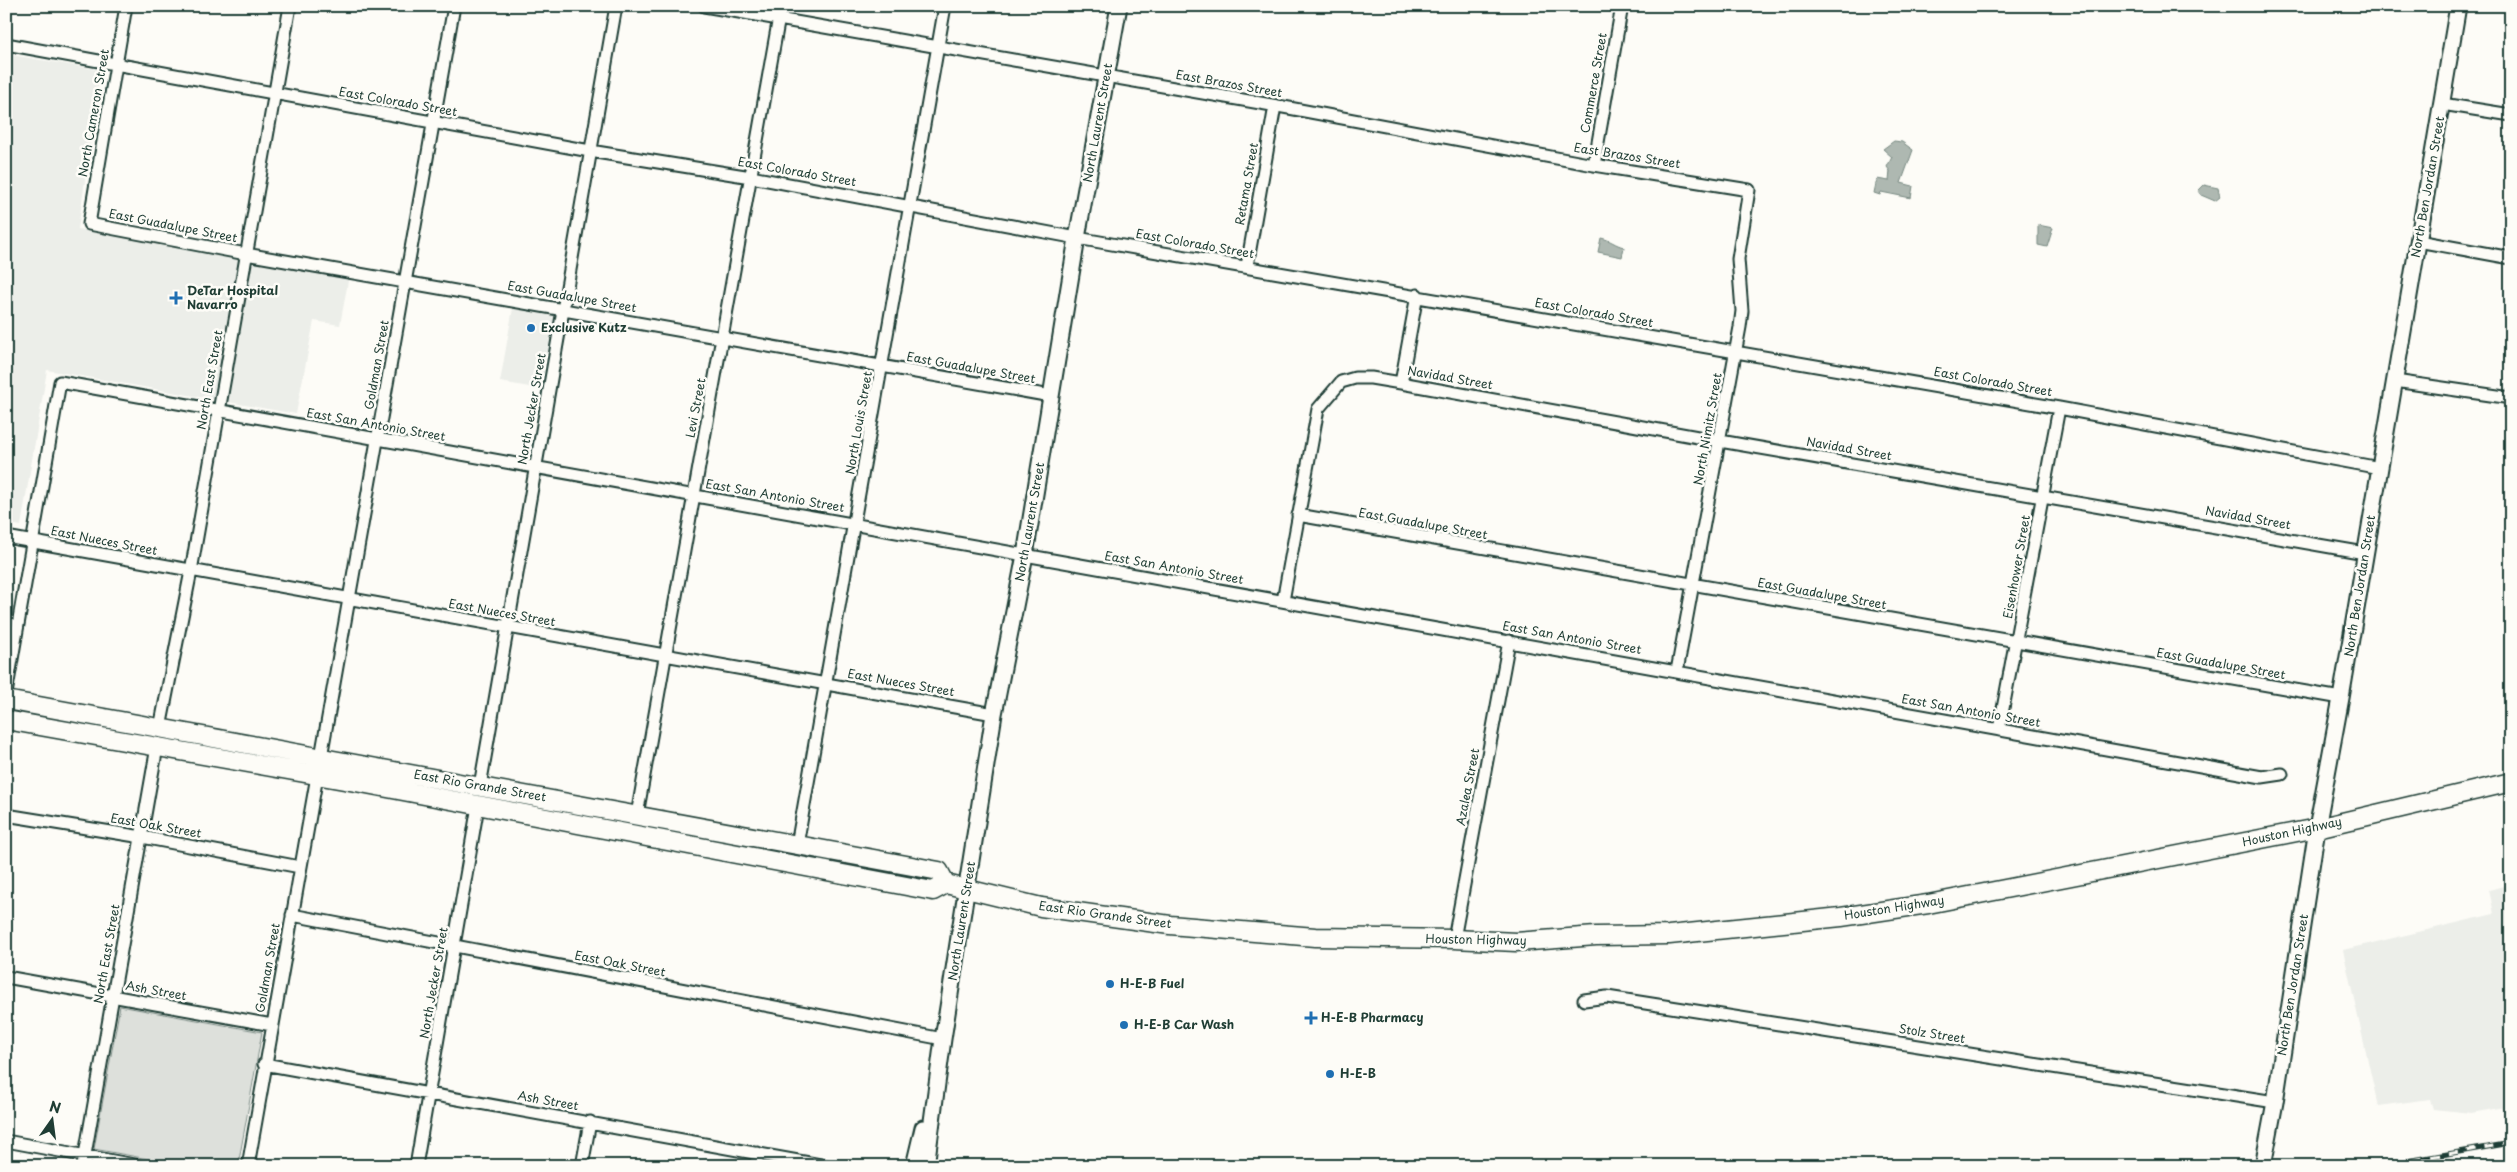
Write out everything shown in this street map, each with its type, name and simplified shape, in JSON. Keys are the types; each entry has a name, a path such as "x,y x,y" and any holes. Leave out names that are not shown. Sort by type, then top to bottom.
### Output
{"main road":[{"name":"North Laurent Street","path":"926,1166 943,1039 994,714 1025,556 1077,238 1119,6"},
{"name":"North Ben Jordan Street","path":"2263,1166 2275,1102 2317,828 2341,698 2458,6"},
{"name":"East Rio Grande Street","path":"6,700 939,871 946,884"},
{"name":"East Rio Grande Street","path":"6,720 271,767 933,891 946,884 1042,907 1170,925 1268,934"},
{"path":"271,767 282,761 313,763 321,757"},
{"path":"317,776 326,769 350,772 364,765"},
{"name":"Houston Highway","path":"1268,934 1516,942 1596,936 1669,935 1841,917 1928,904 2317,828 2511,782"},
{"name":"North Laurent Street","path":"914,1166 943,1039"}],"street":[{"name":"North Cameron Street","path":"89,224 126,6"},
{"name":"North East Street","path":"160,728 276,94 290,6"},
{"name":"Goldman Street","path":"321,757 454,6"},
{"name":"North Jecker Street","path":"480,786 616,6"},
{"name":"East Brazos Street","path":"704,6 1275,106 1594,165 1749,190"},
{"name":"Levi Street","path":"637,815 693,496 724,338 781,6"},
{"name":"North Louis Street","path":"797,845 945,6"},
{"name":"Commerce Street","path":"1594,165 1622,6"},
{"name":"East Colorado Street","path":"6,44 590,151 909,206 1077,238 1417,295 2059,408 2380,468"},
{"path":"2442,104 2511,115"},
{"name":"Retama Street","path":"1247,266 1275,106"},
{"name":"North Nimitz Street","path":"1677,671 1742,311 1738,259 1749,190"},
{"name":"East Guadalupe Street","path":"89,224 246,254 1051,396"},
{"path":"2418,241 2511,258"},
{"path":"1401,382 1417,295"},
{"name":"Navidad Street","path":"1298,515 1318,410 1332,390 1341,382 1355,378 1371,378 1720,441 2365,553"},
{"path":"2395,381 2511,398"},
{"name":"East San Antonio Street","path":"31,541 60,382 2262,777 2282,774"},
{"name":"Eisenhower Street","path":"1999,730 2017,642 2059,408"},
{"path":"1282,601 1298,515"},
{"name":"East Guadalupe Street","path":"1298,515 2341,698"},
{"name":"East Nueces Street","path":"6,537 994,714"},
{"path":"6,694 31,541"},
{"name":"Azalea Street","path":"1454,939 1509,641"},
{"name":"North East Street","path":"84,1160 142,837 156,747"},
{"name":"Goldman Street","path":"248,1166 264,1064 317,776"},
{"name":"North Jecker Street","path":"416,1166 478,806"},
{"name":"East Oak Street","path":"6,815 142,837 300,867"},
{"name":"East Oak Street","path":"292,915 943,1039"},
{"name":"Ash Street","path":"6,976 272,1025"},
{"name":"Stolz Street","path":"1584,1000 1607,997 2275,1102"},
{"name":"Ash Street","path":"264,1064 826,1166"},
{"path":"582,1166 590,1122"},
{"path":"6,1141 84,1160 140,1166"},
{"path":"755,1166 758,1153"}],"shaded area":[{"name":"DeTar Hospital Navarro","path":"6,54 101,70 78,229 349,276 340,325 314,321 296,414 47,370 21,526 6,523"},
{"path":"1894,141 1902,142 1913,150 1901,183 1913,186 1911,198 1881,192 1880,195 1874,193 1877,179 1889,181 1890,171 1887,167 1892,157 1883,149"},
{"path":"2204,185 2218,188 2220,197 2215,201 2201,195 2198,191"},
{"path":"2038,225 2053,228 2047,247 2038,245"},
{"path":"1601,238 1624,247 1622,257 1598,252"},
{"path":"513,308 554,315 541,389 500,382"},
{"path":"2511,884 2511,1106 2471,1113 2433,1109 2430,1099 2378,1106 2343,950 2494,914 2489,890"},
{"path":"120,1006 262,1032 238,1166 187,1166 94,1149"}],"railway":[{"path":"2378,1166 2511,1143"}],"place":[{"name":"DeTar Hospital Navarro","path":"176,298"},
{"name":"Exclusive Kutz","path":"531,328"},
{"name":"H-E-B Fuel","path":"1110,984"},
{"name":"H-E-B Pharmacy","path":"1311,1018"},
{"name":"H-E-B Car Wash","path":"1124,1025"},
{"name":"H-E-B","path":"1330,1074"}]}
